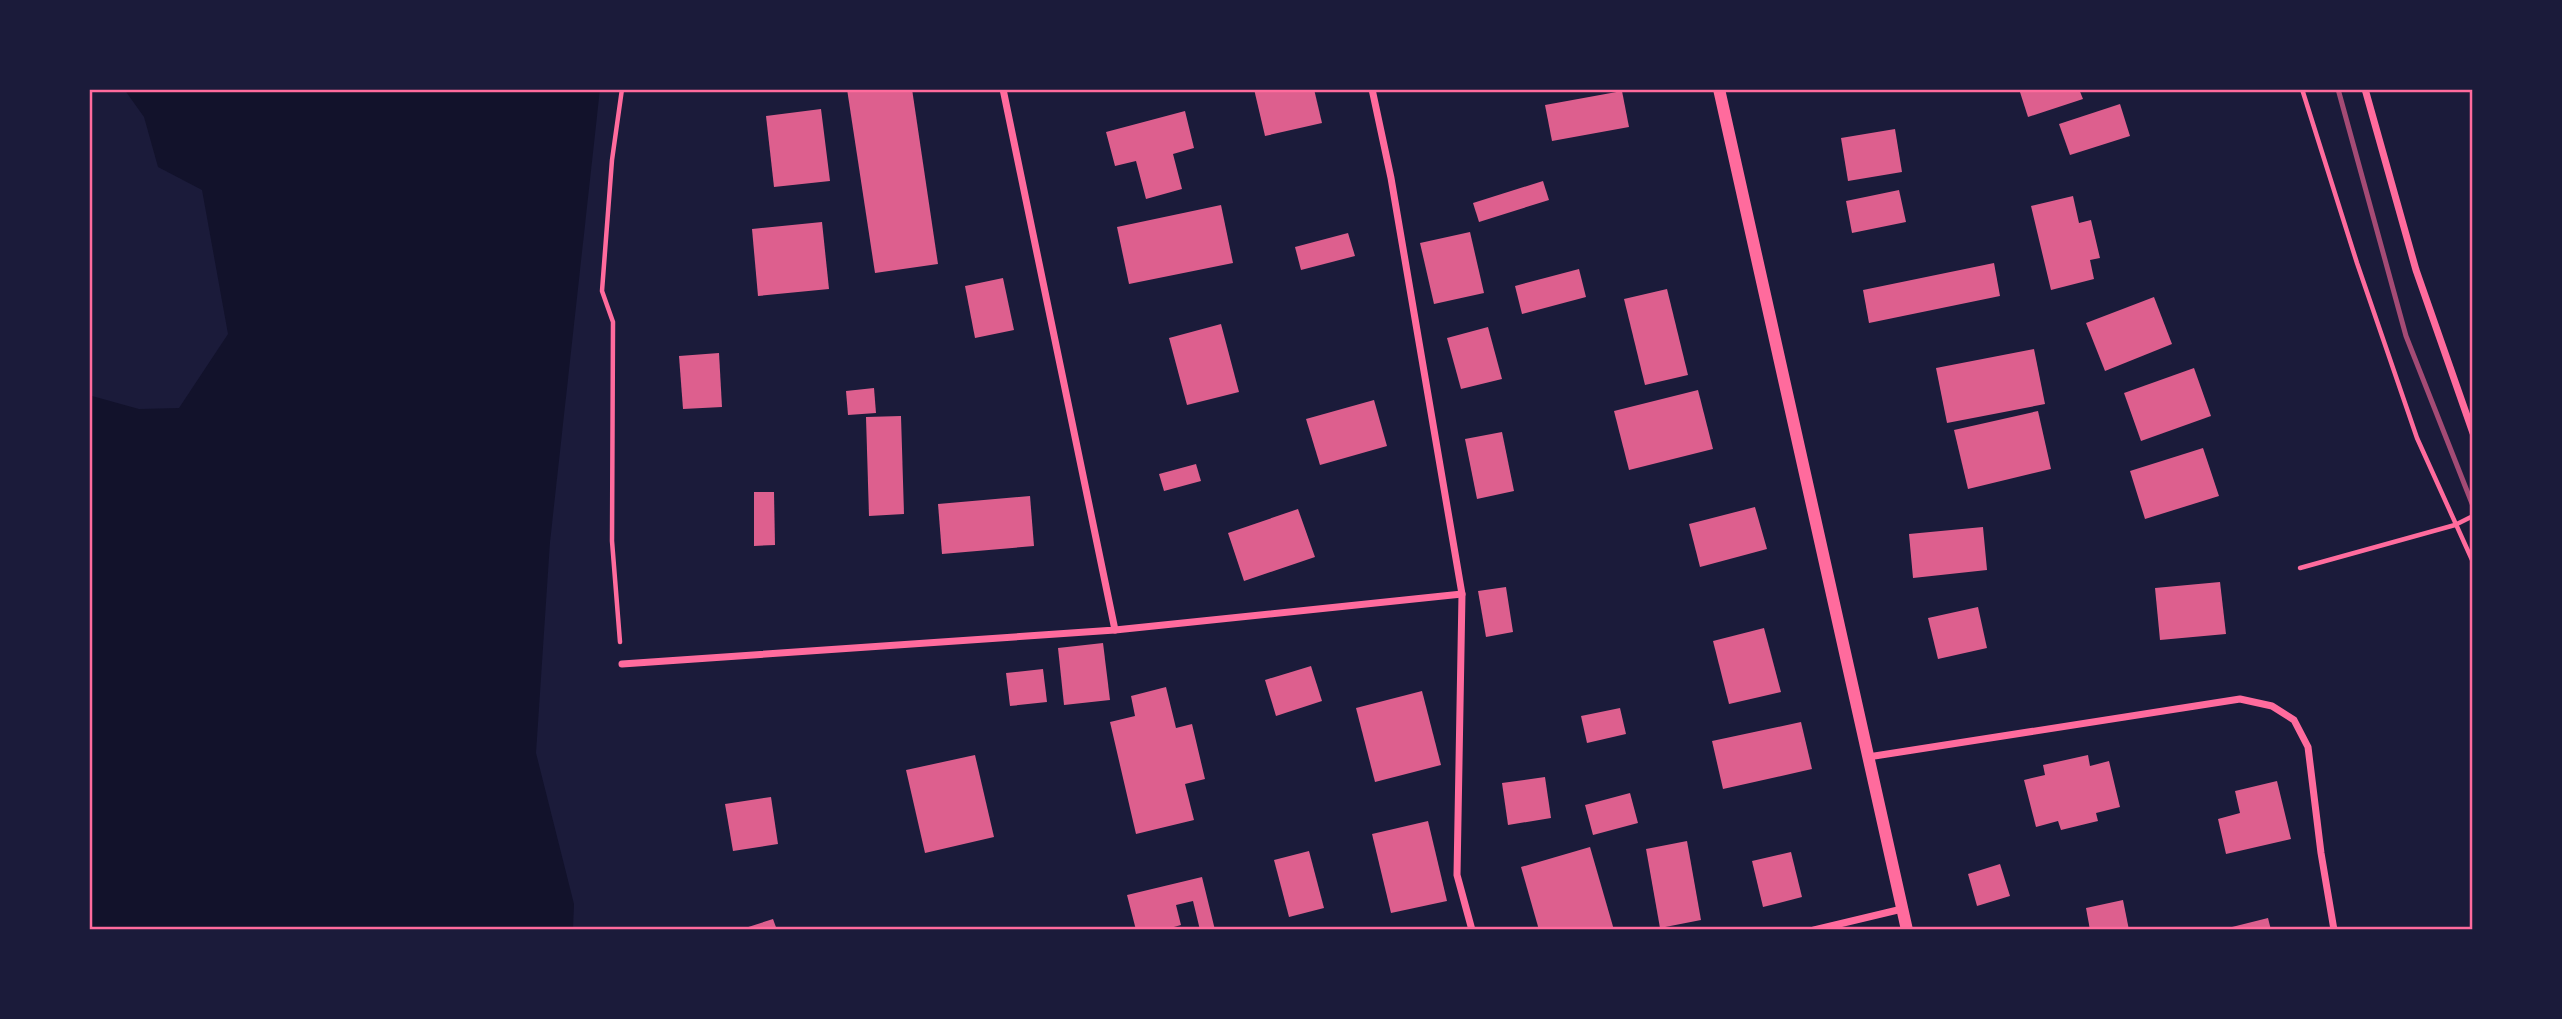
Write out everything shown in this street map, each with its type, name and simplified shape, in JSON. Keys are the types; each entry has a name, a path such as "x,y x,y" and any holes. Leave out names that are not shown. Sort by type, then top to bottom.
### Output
{"street":[{"path":"1003,89 1115,630"},
{"path":"1372,89 1391,178 1462,594 1457,875 1472,930"},
{"path":"1719,89 1907,930"},
{"path":"2365,89 2416,270 2473,433"},
{"path":"622,664 1115,630 1462,594"},
{"path":"1868,757 2240,699 2272,706 2294,720 2308,747 2334,930"},
{"path":"1814,930 1902,909"}],"path":[{"path":"622,89 612,160 603,291 613,322 612,541 622,664"},
{"path":"2302,89 2357,263 2413,426 2473,562"},
{"path":"2300,568 2455,525 2473,516"}],"shaded area":[{"path":"124,89 600,89 550,542 536,753 574,904 573,930 89,930 89,393 139,409 179,408 228,334 202,190 158,167 144,117"}],"building":[{"path":"847,89 912,89 938,264 875,273"},
{"path":"1254,89 1314,89 1322,123 1265,136"},
{"path":"2019,89 2079,89 2083,99 2028,117"},
{"path":"1622,91 1629,127 1552,141 1545,105"},
{"path":"2120,104 2130,136 2070,155 2059,124"},
{"path":"821,109 830,181 774,187 766,116"},
{"path":"1185,111 1194,148 1173,154 1182,189 1146,199 1136,161 1115,166 1106,132"},
{"path":"1895,129 1902,172 1848,181 1841,138"},
{"path":"1543,181 1549,200 1479,222 1473,203"},
{"path":"1899,190 1906,222 1852,233 1846,201"},
{"path":"2073,196 2079,223 2091,220 2100,258 2090,260 2094,279 2051,290 2031,206"},
{"path":"1221,205 1233,263 1129,284 1117,227"},
{"path":"822,222 829,289 758,296 752,229"},
{"path":"1470,232 1484,293 1434,304 1420,243"},
{"path":"1348,233 1355,256 1301,270 1295,247"},
{"path":"1994,263 2000,296 1869,323 1863,290"},
{"path":"1579,269 1586,297 1522,314 1515,286"},
{"path":"1003,278 1014,330 975,338 965,286"},
{"path":"1667,289 1688,375 1645,385 1624,299"},
{"path":"2154,297 2172,344 2105,371 2086,323"},
{"path":"1221,324 1239,392 1187,405 1169,338"},
{"path":"1488,327 1502,379 1461,389 1447,338"},
{"path":"2034,349 2045,404 1947,423 1936,368"},
{"path":"719,353 722,407 683,409 679,356"},
{"path":"2194,368 2211,416 2141,441 2124,393"},
{"path":"874,388 876,413 848,415 846,391"},
{"path":"1698,390 1713,449 1629,470 1614,411"},
{"path":"1374,400 1387,446 1320,465 1306,419"},
{"path":"2038,411 2051,469 1968,489 1954,430"},
{"path":"901,416 904,514 869,516 866,417"},
{"path":"1502,432 1514,491 1477,499 1465,439"},
{"path":"2203,448 2219,496 2145,519 2130,471"},
{"path":"1196,464 1201,481 1164,491 1159,474"},
{"path":"754,492 774,492 775,545 754,546"},
{"path":"1030,496 1034,546 942,554 938,504"},
{"path":"1755,507 1767,549 1700,567 1689,524"},
{"path":"1298,509 1315,557 1244,581 1228,533"},
{"path":"1983,527 1987,570 1913,578 1909,534"},
{"path":"2220,582 2226,634 2160,640 2155,588"},
{"path":"1506,587 1513,632 1486,637 1478,591"},
{"path":"1978,607 1987,648 1938,659 1928,618"},
{"path":"1764,628 1781,692 1729,704 1713,641"},
{"path":"1103,643 1110,700 1064,705 1058,648"},
{"path":"1311,666 1322,701 1276,716 1265,680"},
{"path":"1043,669 1047,702 1010,706 1006,673"},
{"path":"1166,687 1176,728 1192,724 1205,779 1185,784 1194,820 1136,834 1110,722 1135,716 1131,696"},
{"path":"1422,691 1441,765 1375,782 1356,708"},
{"path":"1620,708 1626,734 1587,743 1581,716"},
{"path":"1801,722 1812,769 1723,789 1712,741"},
{"path":"975,755 994,837 925,853 906,770"},
{"path":"2088,755 2090,766 2109,761 2120,807 2096,813 2098,821 2061,830 2058,821 2036,827 2024,780 2045,775 2043,765"},
{"path":"1545,777 1551,818 1508,825 1502,783"},
{"path":"2277,781 2291,839 2226,854 2218,819 2240,813 2235,791"},
{"path":"1630,793 1638,823 1593,835 1585,805"},
{"path":"771,797 778,844 733,851 725,804"},
{"path":"1428,821 1447,901 1391,913 1372,834"},
{"path":"1687,841 1701,920 1660,928 1646,849"},
{"path":"1590,847 1614,930 1539,930 1521,867"},
{"path":"1309,851 1324,908 1289,917 1274,860"},
{"path":"1791,852 1802,897 1763,907 1752,861"},
{"path":"2000,864 2010,896 1977,906 1968,874"},
{"path":"1202,877 1215,930 1200,930 1193,901 1176,905 1181,925 1163,930 1136,930 1127,895"},
{"path":"2123,900 2129,930 2090,930 2086,908"},
{"path":"2268,918 2271,930 2224,930 2224,929"},
{"path":"773,919 777,930 742,930 742,929"}],"railway":[{"path":"2338,89 2406,336 2473,506"}]}
